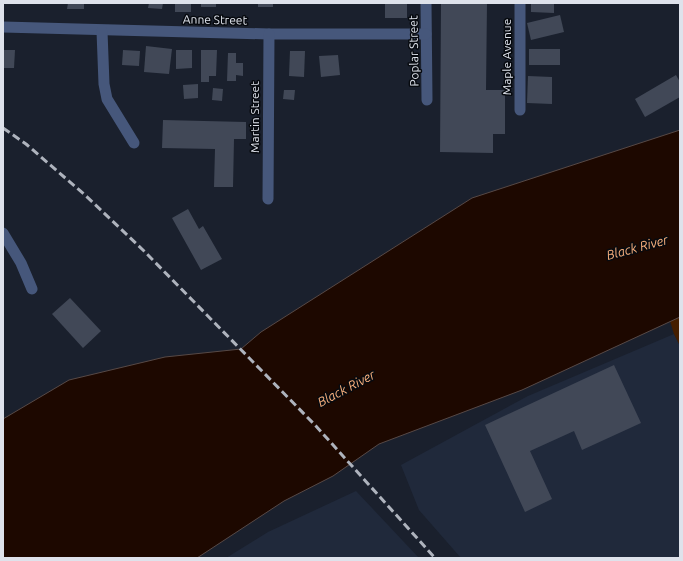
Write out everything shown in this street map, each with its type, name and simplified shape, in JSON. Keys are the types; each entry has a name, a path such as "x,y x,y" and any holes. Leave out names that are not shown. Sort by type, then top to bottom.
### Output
{"street":[{"name":"Poplar Street","path":"426,3 427,100"},
{"name":"Maple Avenue","path":"520,3 520,110"},
{"name":"Anne Street","path":"3,27 102,31 269,34 426,34"},
{"path":"102,31 104,84 107,99 134,143"},
{"name":"Martin Street","path":"268,199 269,34"},
{"path":"3,233 21,263 32,289"}],"shaded area":[{"path":"680,317 680,346 670,321"},
{"path":"674,334 680,346 680,558 461,558 419,510 401,465 528,396"},
{"path":"356,491 419,558 226,558 268,532"}],"water":[{"name":"Black River","path":"680,130 680,317 522,390 379,444 333,476 284,501 197,558 3,558 3,419 69,380 165,357 241,349 261,332 472,198"}],"building":[{"path":"68,3 84,3 84,9 67,9"},
{"path":"149,3 163,3 162,9 148,8"},
{"path":"175,3 191,3 191,12 175,12"},
{"path":"201,3 216,3 216,7 201,7"},
{"path":"258,3 273,3 273,7 258,7"},
{"path":"385,3 407,3 407,18 385,18"},
{"path":"441,3 487,3 486,90 505,90 505,134 493,134 493,153 440,152"},
{"path":"531,3 554,3 554,13 531,12"},
{"path":"560,15 564,32 531,40 527,23"},
{"path":"146,46 172,49 169,74 144,72"},
{"path":"529,49 560,49 560,65 529,65"},
{"path":"3,50 15,50 14,68 3,68"},
{"path":"123,50 140,51 139,66 122,65"},
{"path":"176,50 192,50 192,68 176,69"},
{"path":"201,50 217,50 216,76 209,76 209,82 201,82"},
{"path":"290,51 305,51 304,77 289,76"},
{"path":"228,53 236,53 236,63 243,63 243,76 236,75 236,81 227,81"},
{"path":"338,55 340,75 321,77 319,56"},
{"path":"676,75 680,82 680,97 645,117 635,99"},
{"path":"528,76 552,77 552,104 527,103"},
{"path":"198,84 198,98 184,99 183,85"},
{"path":"213,88 223,89 222,101 212,100"},
{"path":"284,90 295,90 294,100 283,99"},
{"path":"163,120 246,122 246,139 234,139 233,187 214,187 215,149 162,148"},
{"path":"188,209 199,229 203,226 222,259 201,270 172,218"},
{"path":"70,298 101,331 83,348 52,314"},
{"path":"614,365 641,423 582,450 574,431 530,451 552,499 525,512 485,425"}],"railway":[{"path":"3,128 26,144 85,195 144,251 315,425 435,558"}]}
